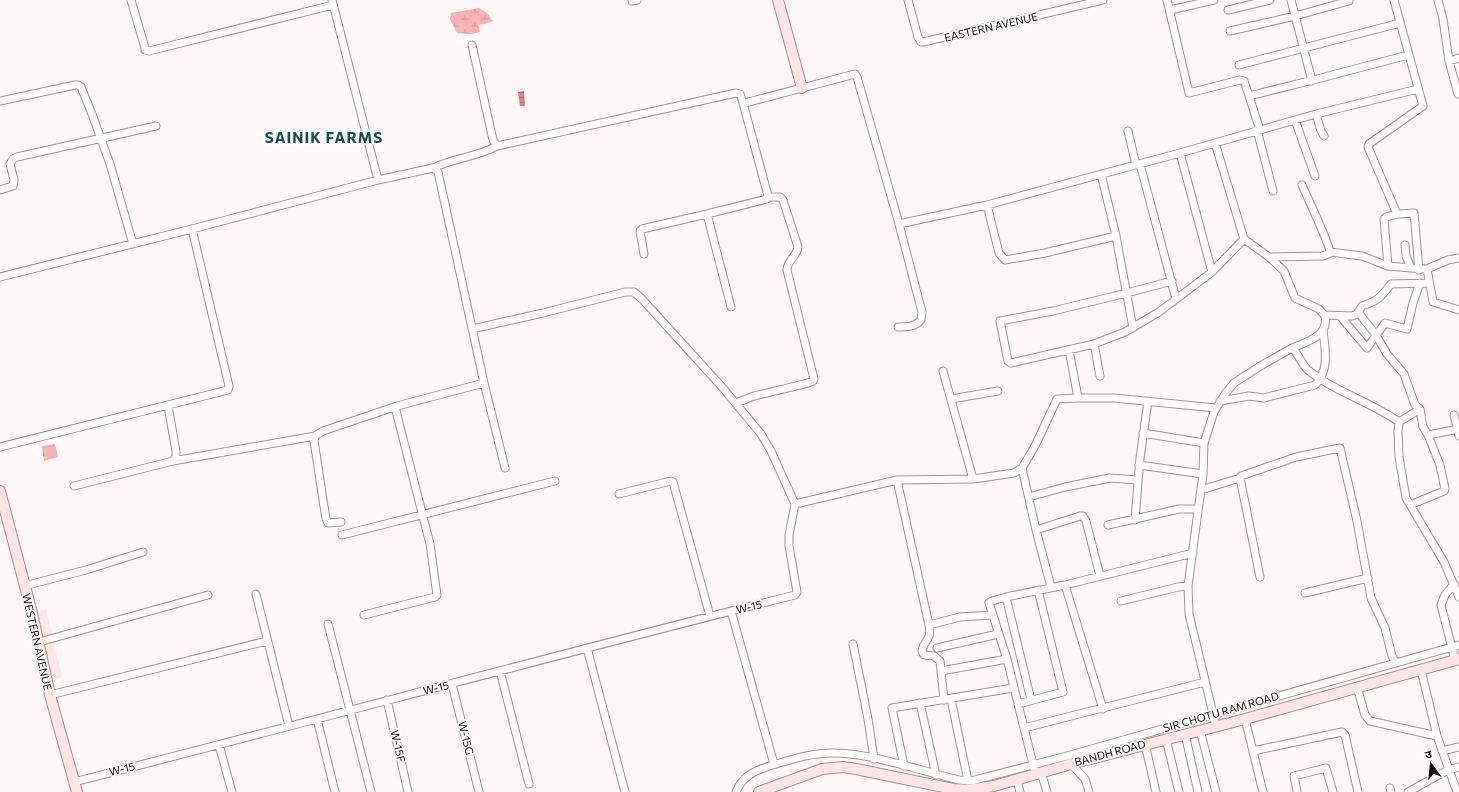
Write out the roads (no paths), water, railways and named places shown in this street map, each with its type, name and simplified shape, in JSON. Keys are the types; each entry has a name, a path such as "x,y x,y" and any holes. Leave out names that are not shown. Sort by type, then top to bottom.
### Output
{"street":[{"path":"131,0 143,45 146,50 149,51 332,2 378,180"},
{"path":"778,0 802,88"},
{"name":"EASTERN AVENUE","path":"908,0 918,37 921,42 1103,0"},
{"path":"1167,0 1189,93 1240,80 1244,81 1259,130 1273,191"},
{"path":"1170,10 1214,0"},
{"path":"1228,10 1270,0"},
{"path":"1291,0 1312,81"},
{"path":"1230,31 1294,16 1349,0"},
{"path":"1394,0 1423,104 1422,108 1368,145 1397,214"},
{"path":"1438,0 1443,20 1449,61 1458,94"},
{"path":"1239,65 1400,23"},
{"path":"472,46 494,144 497,146"},
{"path":"1249,96 1312,81 1408,54"},
{"path":"1449,61 1459,58"},
{"path":"743,103 853,74 856,75 899,224 922,317 921,320 915,325 898,327"},
{"path":"0,101 78,85 83,91 102,138 115,177 132,244"},
{"path":"899,224 986,205 1180,153 1316,114 1418,89"},
{"path":"0,277 192,229 378,180 433,168 443,163 485,153 497,146 736,93 740,94 743,103 768,197"},
{"path":"1316,114 1324,136"},
{"path":"1295,120 1315,176"},
{"path":"0,190 13,186 14,183 10,167 10,162 12,159 156,126"},
{"path":"1128,131 1176,299"},
{"path":"1215,143 1244,240 1269,257 1285,272 1296,298 1319,309 1325,315 1326,320 1320,335 1310,341 1292,348 1234,383 1218,404 1212,417 1204,443 1203,474 1188,586 1189,614 1216,726"},
{"path":"1180,153 1212,272"},
{"path":"433,168 438,172 484,383 506,468"},
{"path":"1101,174 1116,236 1133,328"},
{"path":"1302,185 1330,252"},
{"path":"644,254 640,233 642,228 707,214 767,199 768,197 780,197 783,200 798,247 797,254 787,266 787,270 814,379 812,382 754,396 736,403"},
{"path":"986,205 999,253 1005,260 1025,257 1116,236"},
{"path":"1388,266 1384,219 1397,214 1414,213 1419,270"},
{"path":"707,214 730,307"},
{"path":"0,447 226,392 229,389 192,229"},
{"path":"1172,281 1053,311 999,322 1008,361 1010,363 1094,344 1133,328 1176,299 1212,272 1244,240"},
{"path":"1405,246 1406,256 1411,268"},
{"path":"1269,257 1322,256 1327,255 1330,252 1362,256 1388,266 1419,270 1427,269 1448,260 1459,258"},
{"path":"1427,269 1433,302 1459,310"},
{"path":"1340,316 1367,348 1385,322 1407,329 1413,303 1420,283"},
{"path":"1325,315 1352,316 1358,312 1362,306 1379,299 1391,284 1429,283"},
{"path":"472,329 625,292 634,292 736,403 766,441 795,504 897,480 973,478 1014,473 1022,468 1035,446 1055,400 1078,398 1114,398 1218,404 1249,396 1262,398 1269,397 1311,387 1316,385 1322,379 1326,358 1323,330"},
{"path":"1358,312 1376,335 1387,354 1404,374 1415,405 1420,409 1423,427 1428,435 1440,465 1445,489 1444,491 1410,505"},
{"path":"1094,344 1100,376"},
{"path":"1292,348 1305,367 1322,379 1399,422"},
{"path":"1069,350 1078,398"},
{"path":"943,371 973,478"},
{"path":"74,486 172,461 315,436 323,431 395,407 484,383"},
{"path":"951,399 998,390"},
{"path":"1135,520 1139,465 1148,401"},
{"path":"168,406 176,451 176,456 172,461"},
{"path":"364,616 435,597 437,595 433,564 423,515 395,407"},
{"path":"1399,422 1420,409"},
{"path":"1428,435 1458,432 1454,415"},
{"path":"1399,422 1399,457 1405,493 1410,505 1444,562 1459,597"},
{"path":"1143,433 1204,443"},
{"path":"315,436 314,441 326,519 328,523 341,522"},
{"path":"1201,490 1240,478 1242,475 1281,462 1311,453 1340,448 1357,522 1372,601 1385,628 1392,656 1396,663"},
{"path":"1139,465 1203,474"},
{"path":"1022,468 1036,530 1052,587"},
{"path":"1028,497 1065,487 1110,478 1138,480"},
{"path":"1240,478 1260,577"},
{"path":"897,480 929,625 930,635 923,646 922,651 924,655 934,656 939,659 968,781"},
{"path":"342,535 555,481"},
{"path":"619,494 671,481 674,482 710,616"},
{"name":"WESTERN AVENUE","path":"0,491 50,695 77,792"},
{"name":"W-15","path":"74,782 794,595 797,593 789,546 789,535 795,504"},
{"path":"1108,525 1179,510 1198,509"},
{"path":"1036,530 1083,516 1086,521 1100,576"},
{"path":"24,586 86,570 144,552"},
{"path":"1047,792 1037,770 1024,728 1007,659 989,603 1006,597 1065,585 1193,553"},
{"path":"1305,593 1368,578"},
{"path":"1454,584 1445,595 1442,605 1451,648 1457,659"},
{"path":"1065,585 1102,709"},
{"path":"1121,601 1178,587 1188,586"},
{"path":"1018,704 1061,693 1063,691 1038,590"},
{"path":"256,594 289,726"},
{"path":"38,642 208,595"},
{"path":"1006,597 1031,700"},
{"path":"731,611 774,764"},
{"path":"929,625 960,617 992,615"},
{"path":"328,624 371,792"},
{"path":"937,648 998,634"},
{"path":"50,695 267,641"},
{"path":"853,644 868,719 874,759"},
{"name":"SIR CHOTU RAM ROAD","path":"736,792 742,780 747,775 774,764 799,757 822,753 861,755 936,775 968,781 1037,770 1213,715 1459,645"},
{"path":"587,648 625,792"},
{"path":"941,671 1007,659"},
{"name":"BANDH ROAD","path":"759,792 822,770 843,767 856,768 953,790 995,789 1037,770 1071,764 1245,719 1457,659"},
{"path":"1372,670 1375,682"},
{"path":"1421,670 1436,736 1457,792"},
{"path":"500,671 529,784"},
{"path":"1024,728 1205,682"},
{"name":"W-15G","path":"452,684 479,792"},
{"path":"1357,687 1365,715 1370,721 1436,736"},
{"path":"904,766 892,709 1013,688"},
{"name":"W-15F","path":"387,700 408,792"},
{"path":"920,703 936,775"},
{"path":"317,719 335,792"},
{"path":"1245,719 1263,792"},
{"path":"1200,730 1216,792"},
{"path":"1253,752 1342,732 1345,735 1358,792"},
{"path":"1185,734 1198,792"},
{"path":"1166,739 1180,792"},
{"path":"1144,744 1156,792"},
{"path":"219,745 232,792"},
{"path":"1442,752 1459,747"},
{"path":"1071,764 1085,779 1089,792"},
{"path":"1408,792 1448,770 1459,767"},
{"path":"1297,792 1294,776 1326,768 1333,792"},
{"path":"1017,780 1020,792"}],"district":[{"name":"SAINIK FARMS","path":"324,138"}]}
